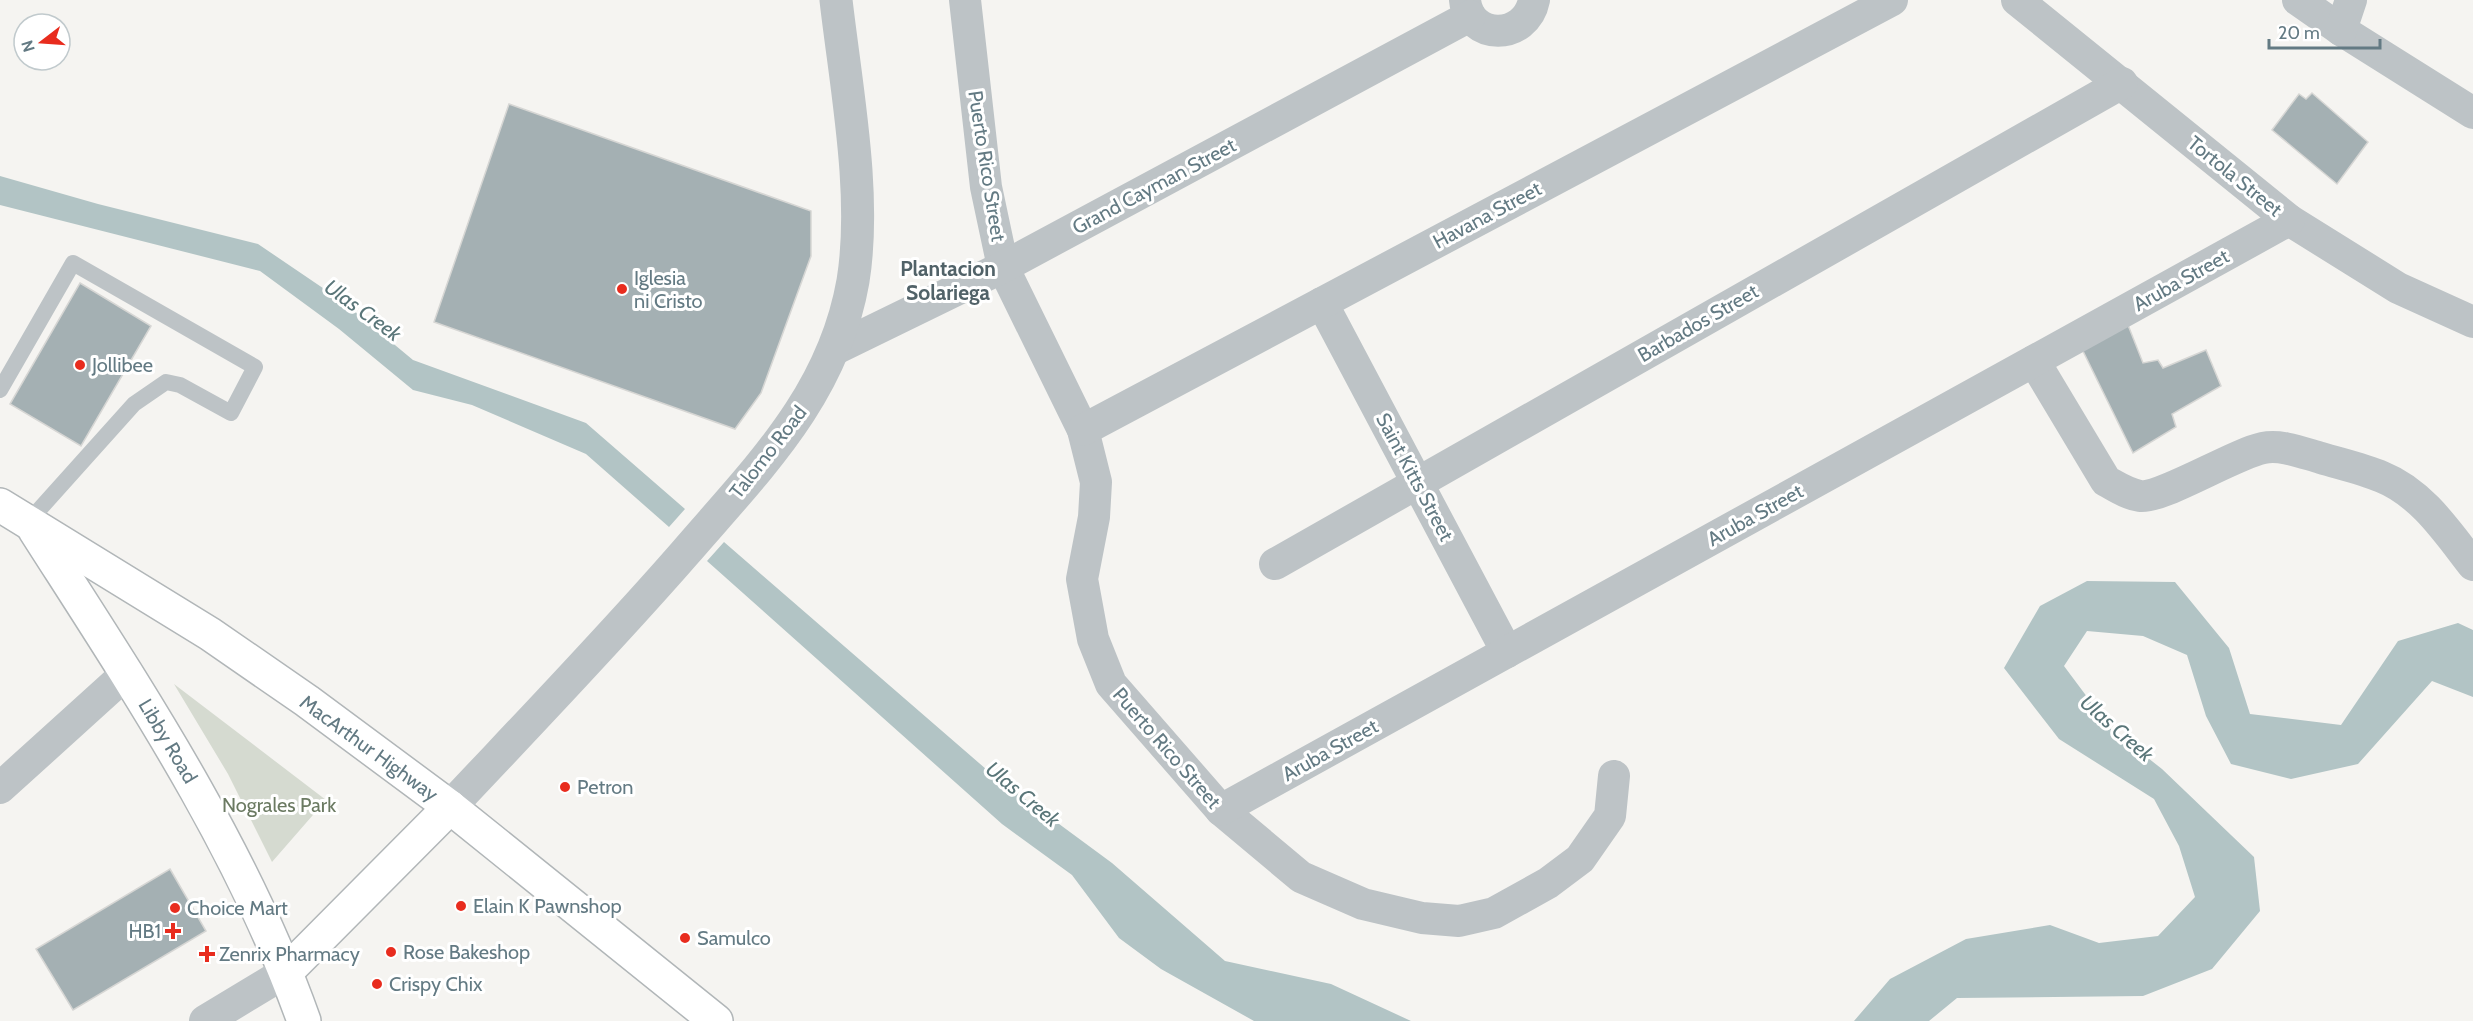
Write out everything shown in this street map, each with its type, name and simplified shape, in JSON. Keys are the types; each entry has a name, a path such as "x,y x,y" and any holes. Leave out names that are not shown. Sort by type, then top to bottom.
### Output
{"highway":[{"name":"MacArthur Highway","path":"0,505 210,634 307,702 450,807 716,1021"},
{"name":"Libby Road","path":"29,521 126,673 204,803 268,929 304,1021"},
{"path":"286,972 450,807"}],"street":[{"name":"Talomo Road","path":"450,807 649,594 786,435 808,402 835,349 853,280 857,242 856,177 836,0"},
{"name":"Puerto Rico Street","path":"965,0 986,187 1003,267 1083,430 1096,482 1094,517 1082,579 1093,639 1110,684 1221,810 1301,877 1363,904 1422,918 1459,921 1494,912 1548,883 1580,859 1610,816 1614,776"},
{"path":"1468,8 1487,29 1511,30 1522,24 1530,14 1534,0"},
{"name":"Havana Street","path":"1083,430 1892,0"},
{"name":"Tortola Street","path":"2017,0 2289,220 2398,288 2473,322"},
{"path":"2298,0 2341,30 2473,113"},
{"path":"2341,30 2351,0"},
{"name":"Grand Cayman Street","path":"835,349 1003,267 1468,8"},
{"name":"Barbados Street","path":"1275,564 2122,83"},
{"name":"Aruba Street","path":"1221,810 2289,220"},
{"name":"Saint Kitts Street","path":"1323,303 1507,652"},
{"path":"2034,361 2106,481 2122,491 2142,496 2165,489 2265,447 2294,450 2384,477 2412,495 2437,520 2473,566"},
{"path":"0,788 126,673"},
{"path":"205,1021 286,972"}],"lane":[{"path":"0,390 74,263 255,367 231,413 180,385 166,382 152,390 134,404 29,521"}],"green space":[{"name":"Nograles Park","path":"174,684 326,800 272,862 228,774"}],"shaded area":[{"path":"0,176 98,204 258,244 342,301 413,360 586,423 685,509 669,527 586,454 472,405 413,390 339,329 260,271 0,205"},
{"path":"724,542 994,776 1112,863 1225,961 1331,984 1411,1021 1254,1021 1161,969 1119,938 1072,875 1002,824 707,561"},
{"path":"2087,581 2175,582 2229,648 2250,714 2341,725 2398,641 2458,623 2473,630 2473,697 2432,681 2358,764 2291,779 2231,764 2206,716 2187,655 2143,636 2087,631 2064,666 2111,729 2162,769 2254,857 2260,911 2212,969 2143,996 1957,998 1929,1021 1854,1021 1890,979 1966,939 2050,925 2099,943 2158,936 2195,897 2179,846 2154,799 2059,739 2004,668 2040,606"}],"building":[{"path":"2312,93 2368,142 2337,184 2272,130 2299,94 2306,99"},
{"name":"Iglesia ni Cristo","path":"509,104 811,211 811,256 761,393 735,429 434,322"},
{"name":"Jollibee","path":"80,283 151,326 81,446 10,404"},
{"path":"2126,320 2143,363 2158,360 2163,368 2206,350 2221,386 2172,414 2176,427 2133,453 2082,349"},
{"path":"170,869 206,931 73,1010 36,949"}],"place":[{"name":"Iglesia ni Cristo","path":"622,289"},
{"name":"Jollibee","path":"80,365"},
{"name":"Petron","path":"565,787"},
{"name":"Elain K Pawnshop","path":"461,906"},
{"name":"Choice Mart","path":"175,908"},
{"name":"HB1","path":"173,931"},
{"name":"Samulco","path":"685,938"},
{"name":"Rose Bakeshop","path":"391,952"},
{"name":"Zenrix Pharmacy","path":"207,954"},
{"name":"Crispy Chix","path":"377,984"}],"district":[{"name":"Plantacion Solariega","path":"948,280"}],"water label":[{"name":"Ulas Creek","path":"363,310"},
{"name":"Ulas Creek","path":"2117,728"},
{"name":"Ulas Creek","path":"1023,794"}]}
